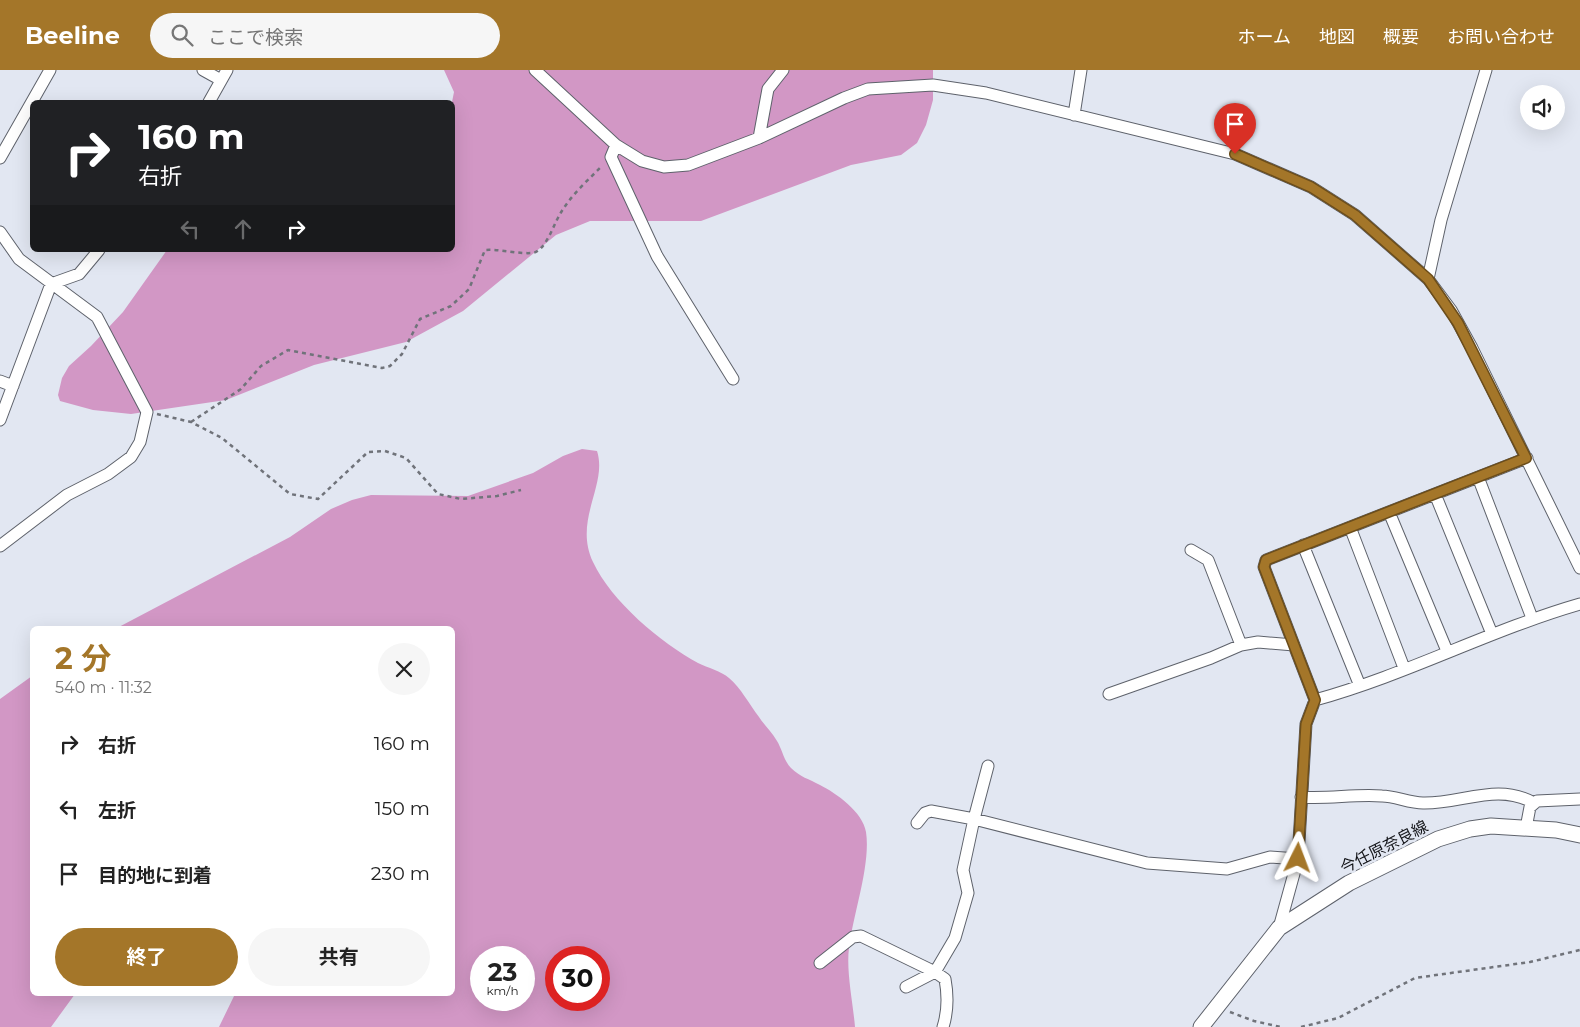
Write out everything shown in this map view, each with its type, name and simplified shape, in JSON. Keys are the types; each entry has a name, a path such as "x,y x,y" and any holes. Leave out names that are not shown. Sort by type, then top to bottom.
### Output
{"main road":[{"name":"今任原奈良線","path":"1201,1027 1279,928 1349,884 1438,839 1470,829 1491,826 1556,830 1580,835"}],"street":[{"path":"33,100 50,70"},
{"path":"203,70 224,75 210,100"},
{"path":"535,70 616,145 642,161 664,167 688,166 759,138 844,98 868,90 894,86 942,86 986,93 1235,154 1311,187 1355,215 1428,279 1456,318 1580,568"},
{"path":"759,138 768,89 783,70"},
{"path":"1074,115 1081,70"},
{"path":"1428,279 1441,220 1486,70"},
{"path":"0,158 30,105"},
{"path":"616,145 610,157 657,256 733,379"},
{"path":"0,232 19,259 97,317 147,412 140,442 131,457 108,474 67,495 0,546"},
{"path":"0,420 51,284 79,274 97,252"},
{"path":"0,382 13,386"},
{"path":"1279,928 1298,858 1306,724 1315,700 1264,567 1266,560 1526,458"},
{"path":"1478,477 1532,618"},
{"path":"1435,494 1492,634"},
{"path":"1389,512 1447,651"},
{"path":"1350,527 1404,668"},
{"path":"1303,545 1360,686"},
{"path":"1191,550 1208,560 1241,644"},
{"path":"1315,700 1360,686 1532,618 1580,604"},
{"path":"1109,694 1211,658 1241,644 1258,642 1294,645"},
{"path":"906,987 935,972 955,938 968,893 963,870 988,766"},
{"path":"1301,797 1382,796 1423,803 1499,793 1520,795 1534,804"},
{"path":"1526,828 1530,808 1536,801 1580,799"},
{"path":"917,822 931,811 974,819 1147,863 1227,869 1270,857 1298,858"},
{"path":"820,963 853,937 861,936 935,972 945,979 948,994 946,1018 943,1027"}],"path":[{"path":"192,422 241,389 261,366 288,350 382,368 390,366 402,354 420,319 451,306 469,289 485,250 501,249 534,253 541,249 559,215 573,196 610,157"},
{"path":"147,412 192,422 222,438 290,494 318,499 368,452 385,451 406,458 438,494 461,499 497,496 521,490"},
{"path":"1301,1027 1338,1018 1415,978 1530,962 1580,950"},
{"path":"1216,1006 1254,1021 1282,1027"}],"shaded area":[{"path":"444,70 933,70 933,100 926,125 917,143 901,155 851,165 701,221 590,221 556,235 463,311 406,342 314,365 226,400 131,414 93,410 60,401 58,395 62,378 69,366 123,312 166,252 455,252 455,100 452,100 454,92"},
{"path":"582,449 597,451 598,477 588,517 587,532 588,547 601,577 624,606 653,633 684,655 729,678 741,691 775,738 791,768 801,776 826,788 841,798 860,817 864,825 867,845 866,859 848,957 855,1027 219,1027 234,996 455,996 455,626 121,626 290,537 331,509 352,500 371,495 468,496 533,473 563,456"},
{"path":"30,677 30,996 74,996 51,1027 0,1027 0,699"}],"route":[{"path":"1235,154 1311,187 1355,215 1428,279 1452,310 1526,458 1266,560 1264,567 1315,700 1306,724 1298,858"}]}
